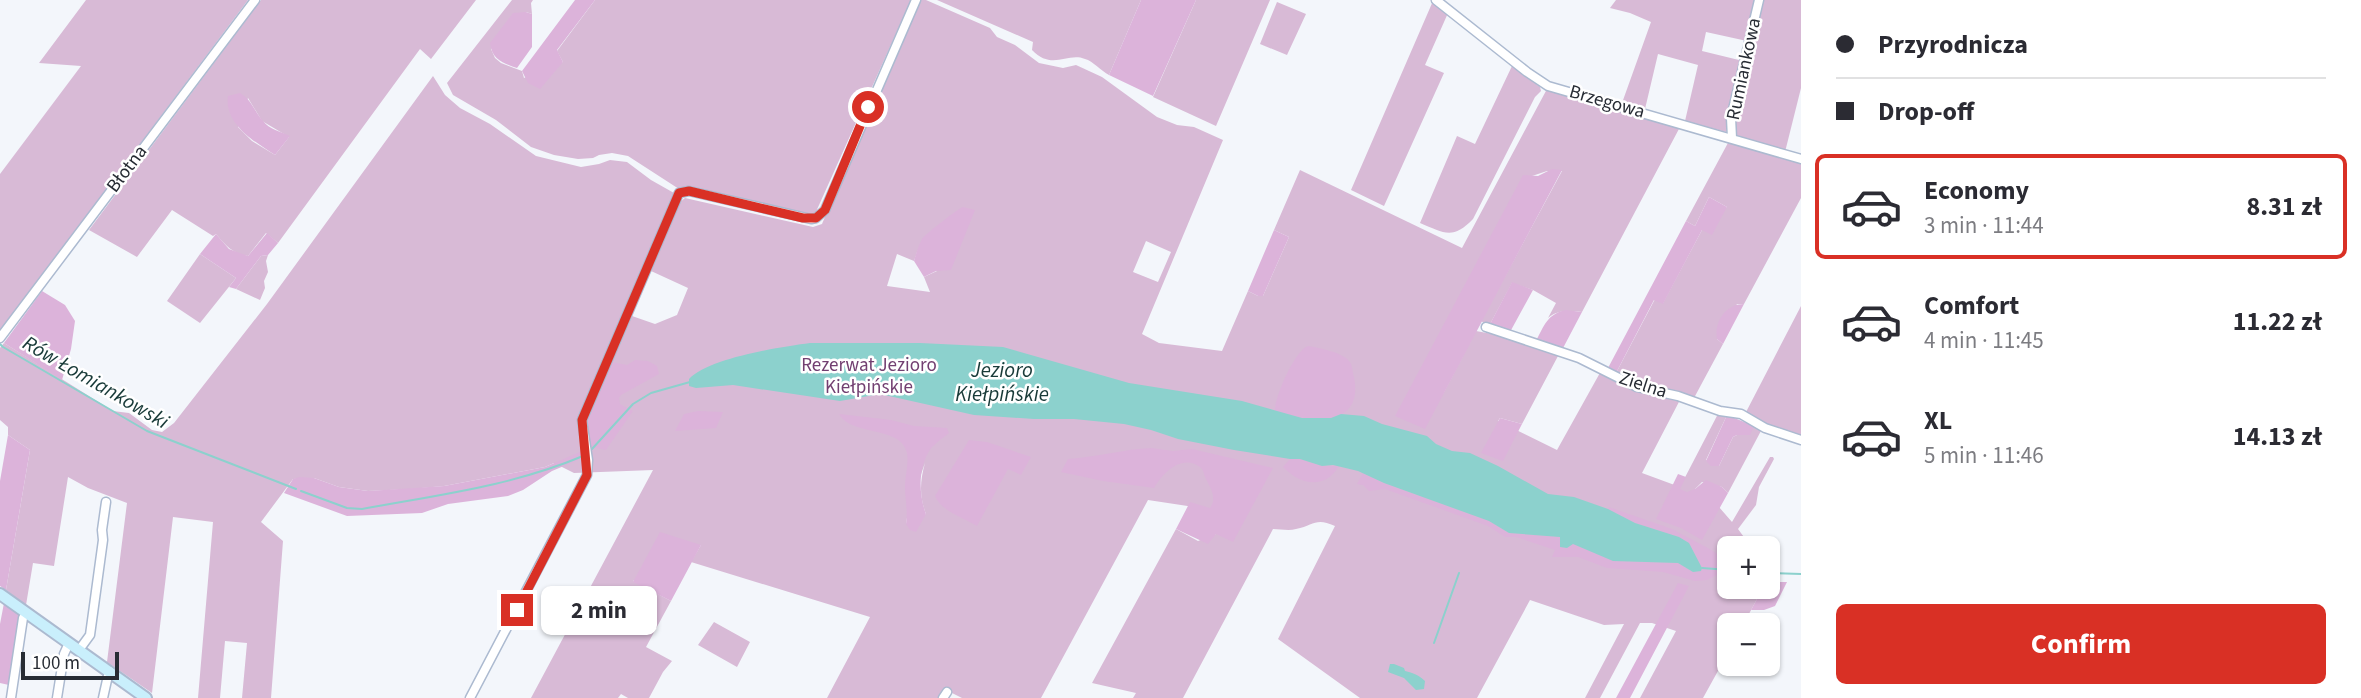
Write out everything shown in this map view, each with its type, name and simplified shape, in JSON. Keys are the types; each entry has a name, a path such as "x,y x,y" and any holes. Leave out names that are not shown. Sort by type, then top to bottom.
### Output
{"street":[{"name":"Błotna","path":"0,338 255,0"},
{"path":"470,698 587,475 582,420 679,193 689,191 803,218 816,218 821,215 916,0"},
{"name":"Brzegowa","path":"1436,0 1548,86 1801,159"},
{"name":"Rumiankowa","path":"1732,138 1731,118 1759,0"},
{"name":"Zielna","path":"1486,327 1579,358 1637,387 1678,396 1720,411 1741,414 1765,428 1801,440"},
{"path":"79,650 90,635 106,502"},
{"path":"0,594 146,698"},
{"path":"10,698 26,613"},
{"path":"57,698 64,654 69,643"},
{"path":"103,698 109,671"}],"green space":[{"path":"86,0 248,0 0,331 0,174 81,66 39,63"},
{"path":"261,0 476,0 431,59 420,49 278,243 266,233 248,256 243,255 230,248 216,234 213,236 172,210 137,257 89,230","holes":["248,98 262,121 289,137 275,155 252,141 238,127"]},
{"path":"512,0 533,0 532,14 526,12 491,49 495,58 522,71 524,78 563,62 557,51 595,0 911,0 815,214 808,214 679,189 628,156 612,153 578,159 554,155 531,147 496,120 453,95 447,83"},
{"name":"Rezerwat Jezioro Kiełpińskie","path":"920,0 926,0 990,28 997,37 1015,45 1039,63 1063,68 1076,65 1102,77 1157,117 1177,125 1194,127 1223,140 1142,334 1159,343 1222,351 1248,291 1263,296 1289,237 1274,230 1300,170 1462,248 1547,89 1680,127 1582,312 1560,312 1548,318 1556,303 1533,290 1512,283 1489,326 1481,321 1562,171 1547,171 1532,176 1443,394 1476,331 1509,337 1558,356 1522,424 1500,418 1498,421 1557,450 1601,371 1681,398 1642,473 1680,487 1719,412 1727,415 1706,460 1719,466 1733,437 1744,435 1754,426 1762,429 1728,493 1722,487 1702,482 1695,489 1712,499 1732,522 1770,457 1773,457 1759,487 1756,505 1738,529 1743,536 1717,536 1717,599 1757,599 1749,613 1717,613 1717,673 1703,698 1640,698 1676,631 1652,623 1640,623 1600,698 1585,698 1624,624 1604,625 1530,600 1477,698 1360,698 1278,639 1335,526 1319,522 1293,530 1273,529 1183,698 1133,698 1136,693 1092,683 1176,529 1198,541 1216,534 1247,515 1148,500 1041,698 962,698 944,689 939,698 827,698 870,617 691,562 701,545 633,581 671,601 646,647 672,661 649,698 628,698 621,694 618,698 531,698 653,470 574,473 554,463 444,486 410,489 368,491 339,487 314,478 293,479 261,522 283,541 271,698 242,698 247,643 225,641 220,698 198,698 213,522 173,517 152,693 107,662 127,503 68,477 54,566 33,563 26,605 6,590 30,450 8,435 8,427 0,420 0,348 4,343 113,411 129,413 152,430 162,432 174,423 267,304 433,76 445,95 460,108 490,124 536,156 581,167 610,160 627,162 674,193 613,340 623,336 632,316 655,324 677,315 688,288 651,271 679,203 685,198 813,227 822,224 870,108","holes":["944,221 937,271 924,277 930,292 887,286 897,254 914,261 925,238","1146,241 1171,252 1158,282 1133,272","925,463 921,488 926,514 906,524"]},
{"path":"937,0 1141,0 1109,75 1091,62 1078,57 1053,60 1039,56 1032,50 1033,42"},
{"path":"1196,0 1270,0 1216,126 1153,97"},
{"path":"1616,0 1757,0 1747,41 1706,32 1702,51 1743,61 1726,132 1685,121 1698,65 1658,54 1645,109 1622,103 1651,22 1610,8"},
{"path":"1761,0 1801,0 1801,88 1785,152 1735,136 1732,119"},
{"path":"1433,1 1448,13 1425,65 1444,73 1384,206 1351,190"},
{"path":"1277,2 1306,14 1287,55 1260,44"},
{"path":"1512,66 1540,87 1541,91 1535,97 1473,219 1460,230 1448,233 1420,223 1457,136 1475,144"},
{"path":"1729,141 1801,163 1801,198 1744,304 1737,304 1717,339 1723,344 1694,398 1634,382 1616,373 1655,299 1663,303 1702,230 1727,207 1709,197 1695,226 1686,221"},
{"path":"200,254 236,278 200,323 167,301"},
{"path":"268,255 268,272 260,300 236,289 261,256"},
{"path":"1801,306 1801,437 1745,414"},
{"path":"714,622 750,642 737,667 698,645"}],"shaded area":[{"path":"575,0 595,0 557,50 563,62 540,89 528,83 522,71"},
{"path":"1141,0 1196,0 1153,96 1109,75"},
{"path":"513,13 532,14 532,47 517,68 496,57 490,43"},
{"path":"240,93 266,124 290,136 275,155 236,124 228,106 228,96"},
{"path":"1552,169 1562,170 1425,429 1395,416 1523,175 1538,176"},
{"path":"1709,197 1727,207 1712,235 1702,230 1663,304 1654,300 1616,373 1608,368 1686,221 1695,226"},
{"path":"963,207 975,210 951,270 936,271 924,277 914,261 922,239"},
{"path":"1274,230 1289,237 1263,296 1258,296 1248,291"},
{"path":"267,233 278,243 268,255 261,256 236,289 229,287 236,278 200,254 216,234 229,249 248,256"},
{"path":"1512,282 1533,290 1510,332 1489,326"},
{"path":"42,291 65,305 75,321 71,349 62,380 4,343"},
{"path":"1744,304 1723,344 1717,339 1719,320 1727,310"},
{"path":"1566,310 1582,312 1562,350 1536,341 1550,318"},
{"path":"1308,346 1336,353 1351,364 1355,384 1354,398 1349,409 1338,416 1309,418 1275,411 1286,375 1297,356"},
{"path":"635,360 648,361 657,366 659,374 621,395 620,404 633,411 606,450 588,446 584,419 611,362 627,365"},
{"path":"698,411 723,412 716,428 675,431 684,414"},
{"path":"839,414 891,420 914,426 947,428 949,433 930,450 922,467 921,491 926,514 916,532 910,530 906,524 907,453 903,444 886,434 854,426"},
{"path":"1727,415 1754,426 1750,435 1733,437 1719,466 1711,466 1706,461"},
{"path":"1500,418 1522,424 1503,461 1481,453"},
{"path":"8,435 30,450 6,590 0,586 0,481"},
{"path":"969,440 987,442 1031,457 1021,475 1008,469 977,526 947,510 935,496"},
{"path":"1152,448 1173,451 1192,449 1273,468 1233,542 1216,534 1208,544 1176,529 1190,502 1210,508 1213,502 1212,491 1202,470 1193,463 1186,462 1173,467 1154,488 1061,472 1068,459"},
{"path":"582,451 583,458 552,471 523,490 508,496 448,504 422,513 347,516 284,493 293,479 300,477 368,491 444,486 545,467"},
{"path":"1290,459 1300,459 1322,466 1339,466 1333,474 1320,482 1304,481 1283,467"},
{"path":"1363,473 1489,521 1509,533 1560,537 1560,546 1584,546 1613,561 1678,563 1693,572 1701,571 1702,568 1689,543 1679,537 1635,523 1608,509 1609,507 1672,529 1716,553 1717,575 1707,580 1695,581 1663,572 1607,568 1578,557 1552,557 1555,550 1516,537 1505,537 1488,526 1385,489 1369,491 1363,485 1357,484"},
{"path":"1678,474 1686,477 1680,489 1687,492 1706,480 1722,487 1728,493 1702,540 1681,528 1656,519"},
{"path":"660,532 701,545 671,601 633,582"},
{"path":"1780,582 1787,582 1780,596"},
{"path":"1678,583 1689,586 1630,698 1616,698"},
{"path":"1757,599 1778,599 1775,606 1764,610 1751,610"},
{"path":"4,603 21,616 9,685 0,683 0,624"}],"water":[{"name":"Jezioro Kiełpińskie","path":"810,343 920,343 1003,347 1129,383 1242,401 1302,418 1331,418 1341,414 1364,416 1382,424 1427,436 1436,444 1452,451 1470,453 1548,494 1574,497 1608,509 1635,523 1679,537 1689,543 1702,568 1701,571 1693,572 1678,563 1613,561 1573,544 1567,548 1560,547 1560,537 1509,533 1489,521 1358,471 1178,439 1124,424 974,415 880,394 840,401 733,385 696,388 689,386 689,379 699,372 728,359"},
{"path":"1390,664 1420,677 1425,681 1424,689 1416,690 1404,678 1388,672"}],"waterway":[{"name":"Rów Łomiankowski","path":"0,344 147,431 296,489"},
{"name":"Rów Łomiankowski","path":"592,449 633,404 651,393 690,382"},
{"name":"Rów Łomiankowski","path":"301,491 347,508 362,509 502,482 583,456"},
{"name":"Rów Łomiankowski","path":"1702,568 1717,569"},
{"path":"1434,643 1459,573"},
{"name":"Rów Łomiankowski","path":"1780,573 1801,574"}],"route":[{"path":"517,610 587,475 582,420 679,193 689,191 803,218 816,218 825,210 868,107"}]}
